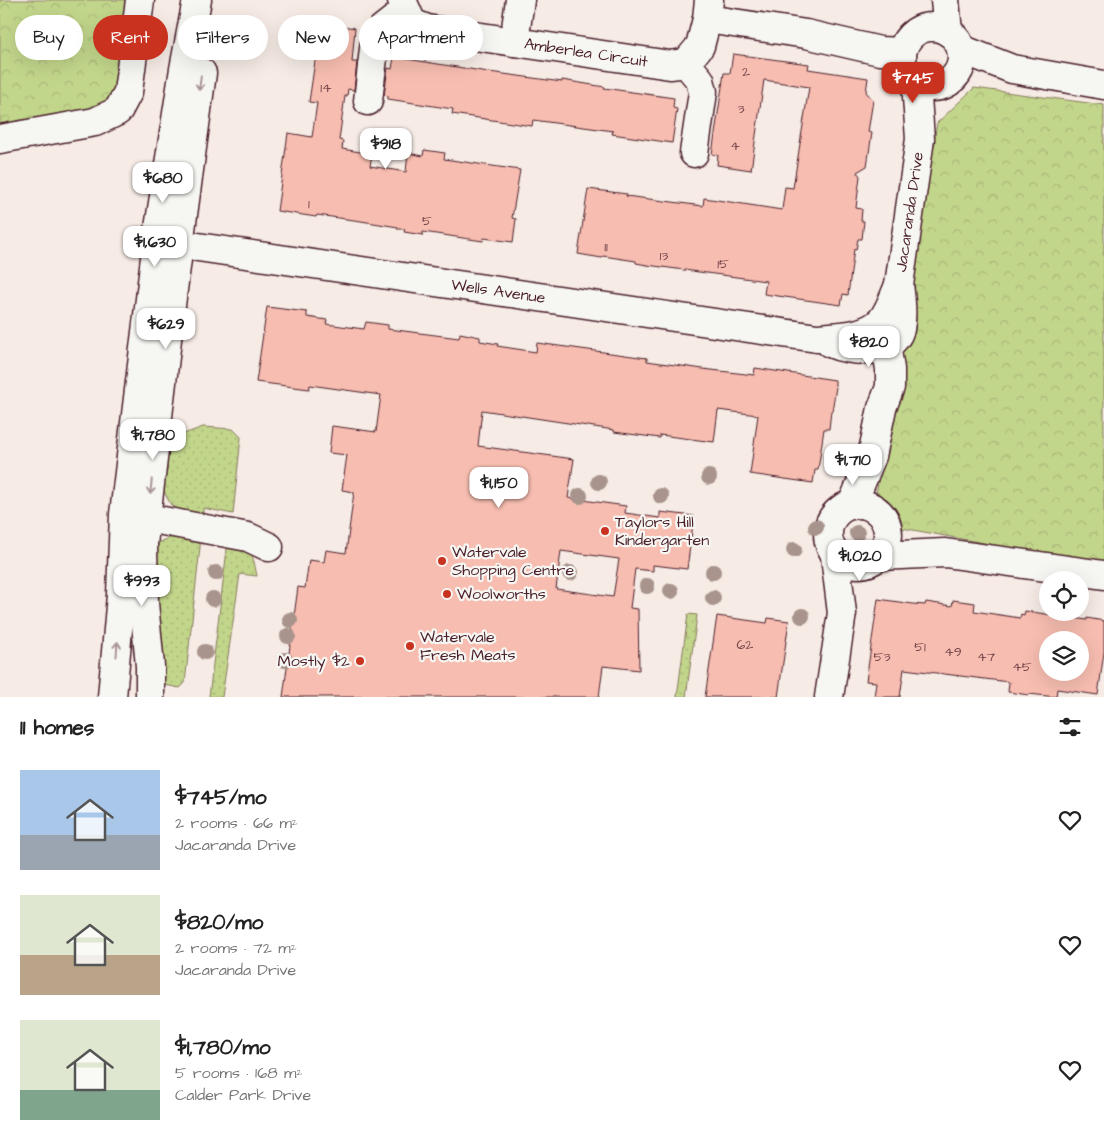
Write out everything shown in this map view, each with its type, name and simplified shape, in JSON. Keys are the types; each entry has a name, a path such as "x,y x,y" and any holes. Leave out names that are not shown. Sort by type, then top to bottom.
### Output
{"street":[{"path":"0,139 95,122 118,111 128,92 140,0"},
{"path":"112,697 121,595 136,516 168,242 184,69 197,0"},
{"path":"168,242 211,0"},
{"path":"514,42 520,0"},
{"name":"Jacaranda Drive","path":"934,0 946,54"},
{"name":"Jacaranda Drive","path":"920,139 936,105 946,54 945,0"},
{"name":"Amberlea Circuit","path":"368,100 375,40 382,29 404,6 412,23 427,30 670,65 686,63"},
{"path":"694,153 703,92 700,80 686,63 700,46 708,10 880,51 902,52"},
{"path":"946,54 934,88 916,84 909,78 901,61 902,52 909,37 946,54 977,71 1012,68 1104,85"},
{"name":"Jacaranda Drive","path":"877,341 882,320 899,286 920,139 916,84"},
{"name":"Wells Avenue","path":"168,242 817,338 852,335 877,341"},
{"path":"852,505 872,456 882,408 877,341"},
{"path":"842,613 878,541 872,456"},
{"path":"878,541 870,506 852,505 838,511 832,518 828,528 827,538 830,547 836,556 850,564 878,541 945,553 1104,575"},
{"path":"136,516 248,537 269,547"},
{"path":"136,516 143,544 142,572 150,666 150,697"},
{"path":"829,697 842,613 836,556"}],"green space":[{"path":"0,0 128,0 126,15 93,15 93,60 120,60 115,92 101,110 0,136"},
{"path":"974,88 1104,105 1104,565 902,528 876,495 937,123"},
{"path":"203,427 233,429 241,437 233,514 203,508 203,515 180,510 171,505 161,486 164,461 172,447 181,435"},
{"path":"177,535 201,538 185,683 180,688 165,685 162,679 155,548 160,542"},
{"path":"228,541 242,546 250,552 257,576 240,574 222,697 209,697"},
{"path":"688,614 697,615 686,697 677,697"}],"building":[{"path":"349,27 355,28 352,62 357,62 354,90 348,89 347,96 345,96 339,140 343,141 342,149 372,154 370,166 406,172 408,153 423,156 424,150 445,153 444,159 520,170 512,218 516,219 513,242 484,238 483,241 423,232 423,235 404,232 405,229 397,229 398,227 277,211 288,133 312,137 317,103 309,102 315,60 349,60"},
{"path":"733,54 809,64 808,69 868,78 866,92 873,100 868,132 872,133 867,166 857,172 860,176 856,208 862,209 861,221 864,221 862,239 858,239 856,250 854,249 848,295 843,294 841,305 764,294 766,281 647,265 636,263 636,261 603,256 602,258 578,254 588,189 703,206 704,198 782,210 785,187 793,188 809,87 764,80 751,170 717,165 718,155 712,154 724,73 730,73"},
{"path":"394,60 413,60 562,82 562,80 674,98 673,108 677,109 672,143 612,134 613,131 533,120 532,126 452,114 453,109 388,99 388,96 384,95 388,68 392,69"},
{"path":"267,307 307,312 307,317 327,320 326,324 364,329 366,322 388,325 388,329 459,338 460,333 480,337 480,341 498,344 497,346 536,352 537,343 647,358 647,361 754,375 755,368 835,380 836,387 829,429 824,429 818,470 815,470 813,483 750,474 758,415 718,410 714,442 660,435 660,438 614,432 614,430 482,410 478,446 574,459 568,498 626,506 625,513 660,518 660,512 694,516 687,569 653,565 653,571 635,569 630,608 638,609 639,670 603,666 599,697 283,697 298,587 305,588 309,560 324,562 326,550 346,553 354,492 342,490 347,455 329,453 332,426 376,432 381,395 310,385 309,389 256,382","holes":["561,551 619,559 613,597 556,589"]},
{"path":"878,599 925,605 926,602 952,606 953,600 975,603 974,611 1020,618 1021,614 1024,615 1025,611 1039,613 1039,621 1089,621 1089,618 1104,621 1104,652 1098,695 1057,689 1056,697 1029,695 1008,692 1009,682 904,669 900,697 874,697 876,682 866,681"},
{"path":"717,616 767,623 768,618 789,621 778,697 705,697"}],"place":[{"name":"Taylors Hill Kindergarten","path":"605,531"},
{"name":"Watervale Shopping Centre","path":"442,561"},
{"name":"Woolworths","path":"447,594"},
{"name":"Watervale Fresh Meats","path":"410,646"},
{"name":"Mostly $2","path":"360,661"}]}
